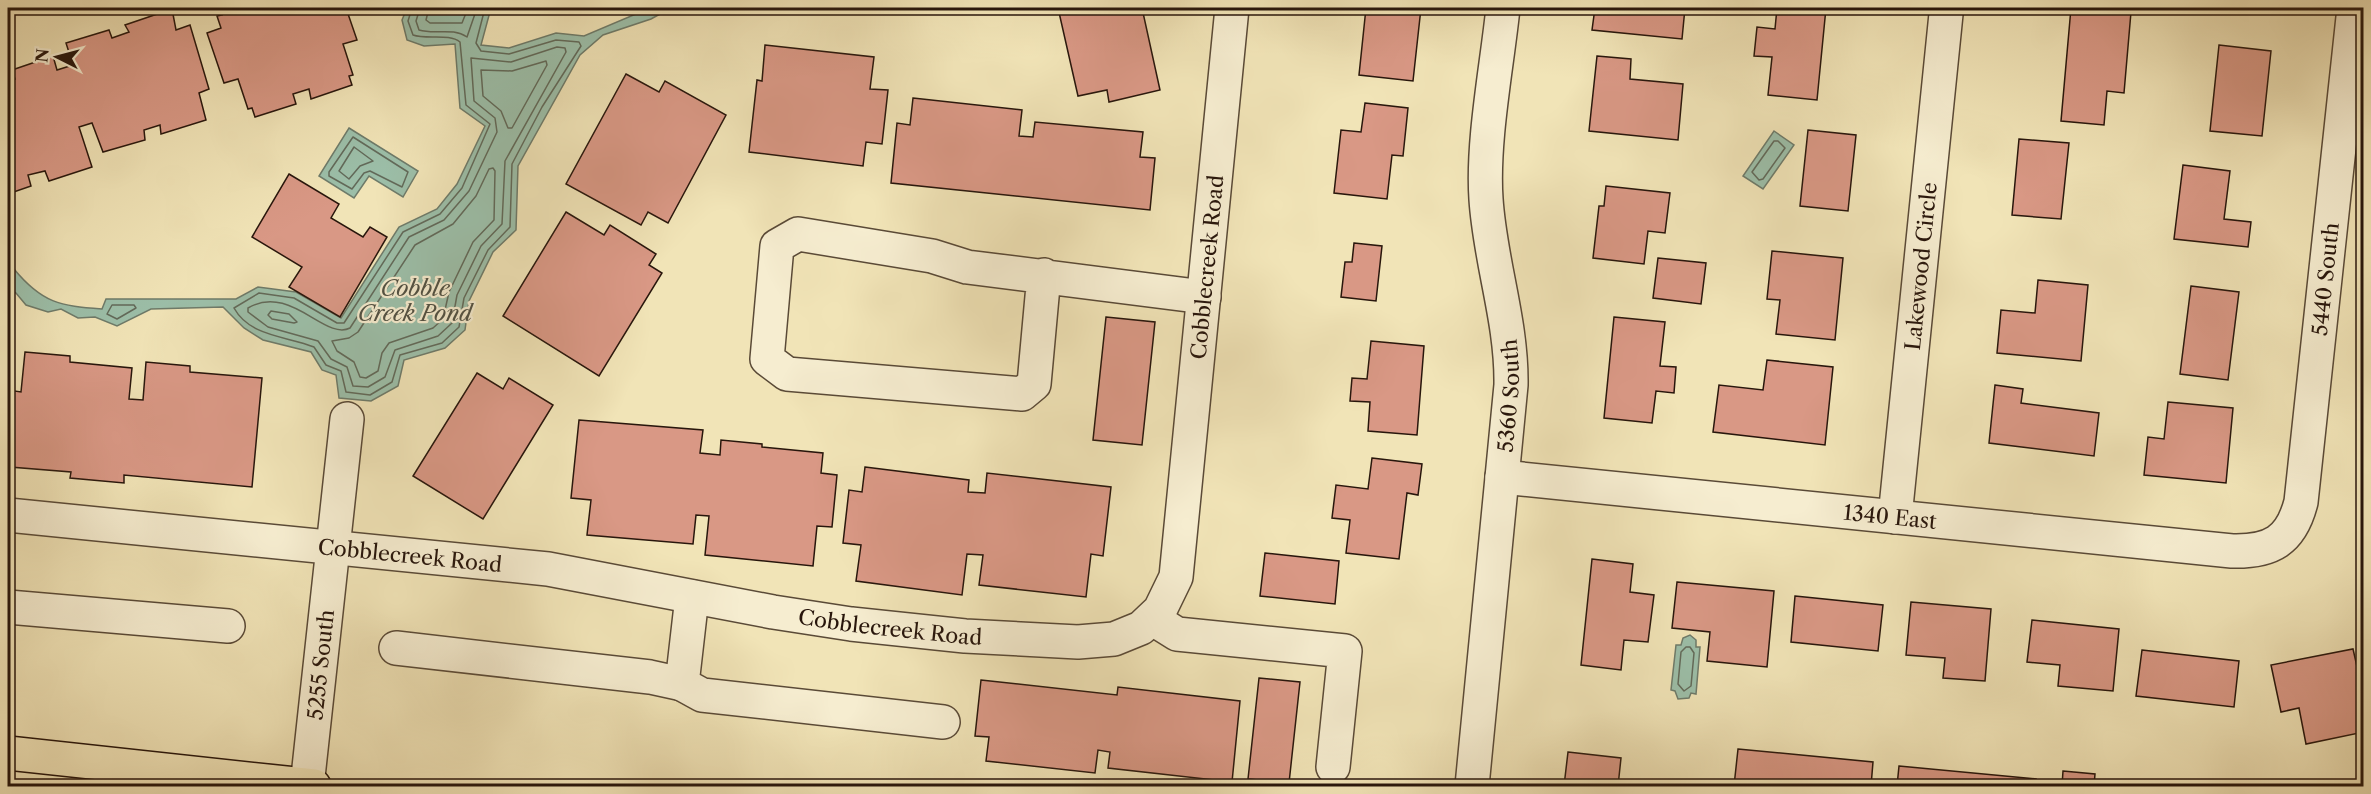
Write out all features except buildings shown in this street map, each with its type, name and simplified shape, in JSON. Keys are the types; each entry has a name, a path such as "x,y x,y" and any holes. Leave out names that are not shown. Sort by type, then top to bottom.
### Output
{"main road":[{"path":"8,753 311,786"}],"street":[{"name":"Cobblecreek Road","path":"8,515 548,568 692,597 851,624 965,636 1078,642 1100,642 1129,635 1153,619 1167,600 1176,577 1232,8"},
{"name":"5360 South","path":"1472,786 1511,385 1511,343 1488,219 1486,177 1503,8"},
{"name":"5440 South","path":"2277,544 2289,532 2297,518 2301,502 2354,8"},
{"name":"Lakewood Circle","path":"1895,517 1946,14"},
{"path":"1044,275 1034,384 1022,393 787,374 767,359 777,246 798,234 932,256 967,267 1044,275 1204,297"},
{"name":"5255 South","path":"311,786 332,546 347,419"},
{"name":"1340 East","path":"1502,477 2232,551 2263,549 2277,544"},
{"path":"682,684 692,597"},
{"path":"8,607 228,626"},
{"path":"1153,619 1177,634 1345,651 1334,767"},
{"path":"396,648 650,677 682,684 702,695 943,722"}],"water":[{"name":"Cobble Creek Pond","path":"407,8 491,8 481,45 509,48 556,33 584,36 650,8 671,8 651,19 603,35 580,55 518,166 516,230 493,252 469,301 465,330 445,348 404,360 398,386 371,401 339,398 336,375 322,370 311,352 263,340 244,328 223,307 151,309 117,326 95,317 78,318 61,309 48,312 26,305 16,293 8,288 8,268 14,269 34,289 53,301 102,309 106,299 236,299 258,287 296,292 341,318 399,227 437,209 457,184 485,126 460,108 455,44 424,46 407,40 402,20"},
{"path":"349,128 418,171 403,197 369,176 354,198 319,176"},
{"path":"1774,131 1794,145 1763,189 1743,176"},
{"path":"1690,635 1696,640 1696,647 1700,647 1696,694 1691,693 1689,698 1678,699 1675,691 1671,690 1676,645 1681,645 1683,638"}]}
